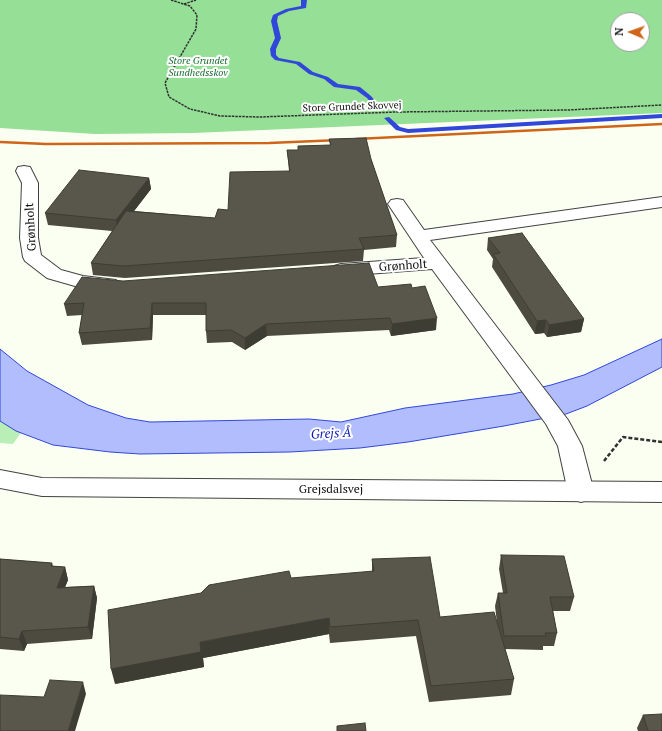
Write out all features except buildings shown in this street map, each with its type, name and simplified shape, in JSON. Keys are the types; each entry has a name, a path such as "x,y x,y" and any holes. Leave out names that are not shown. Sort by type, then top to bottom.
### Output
{"street":[{"name":"Grønholt","path":"24,171 30,183 29,238 32,257 54,274 82,282 125,285"},
{"path":"418,236 662,202"},
{"name":"Grønholt","path":"397,204 437,263 556,420 570,446 581,492"},
{"name":"Grønholt","path":"321,272 437,263"},
{"name":"Grejsdalsvej","path":"0,479 42,487 662,492"}],"path":[{"name":"Store Grundet Skovvej","path":"171,0 190,6 197,15 196,29 165,83 169,97 190,109 220,116 260,117 396,112 490,112 662,105"},
{"path":"184,4 196,0"},
{"path":"581,492 623,437 662,442"}],"green space":[{"name":"Store Grundet Sundhedsskov","path":"0,0 662,0 662,113 193,133 95,134 0,128"},
{"path":"0,412 25,427 13,444 0,443"}],"water":[{"name":"Grejs Å","path":"662,339 662,367 587,406 566,414 408,442 360,448 290,452 140,454 110,452 53,445 16,431 0,421 0,349 27,371 88,405 126,418 150,422 309,419 341,422 405,408 513,394 551,385 584,375"}],"waterway":[{"path":"304,0 304,7 288,10 276,15 274,21 278,38 273,49 273,55 277,59 298,63 311,73 326,78 336,86 358,88 369,97 379,109"},
{"path":"387,118 398,129 408,131 662,116"}],"railway":[{"path":"356,139 662,124"},
{"path":"0,142 46,144 269,143 340,140"}]}
